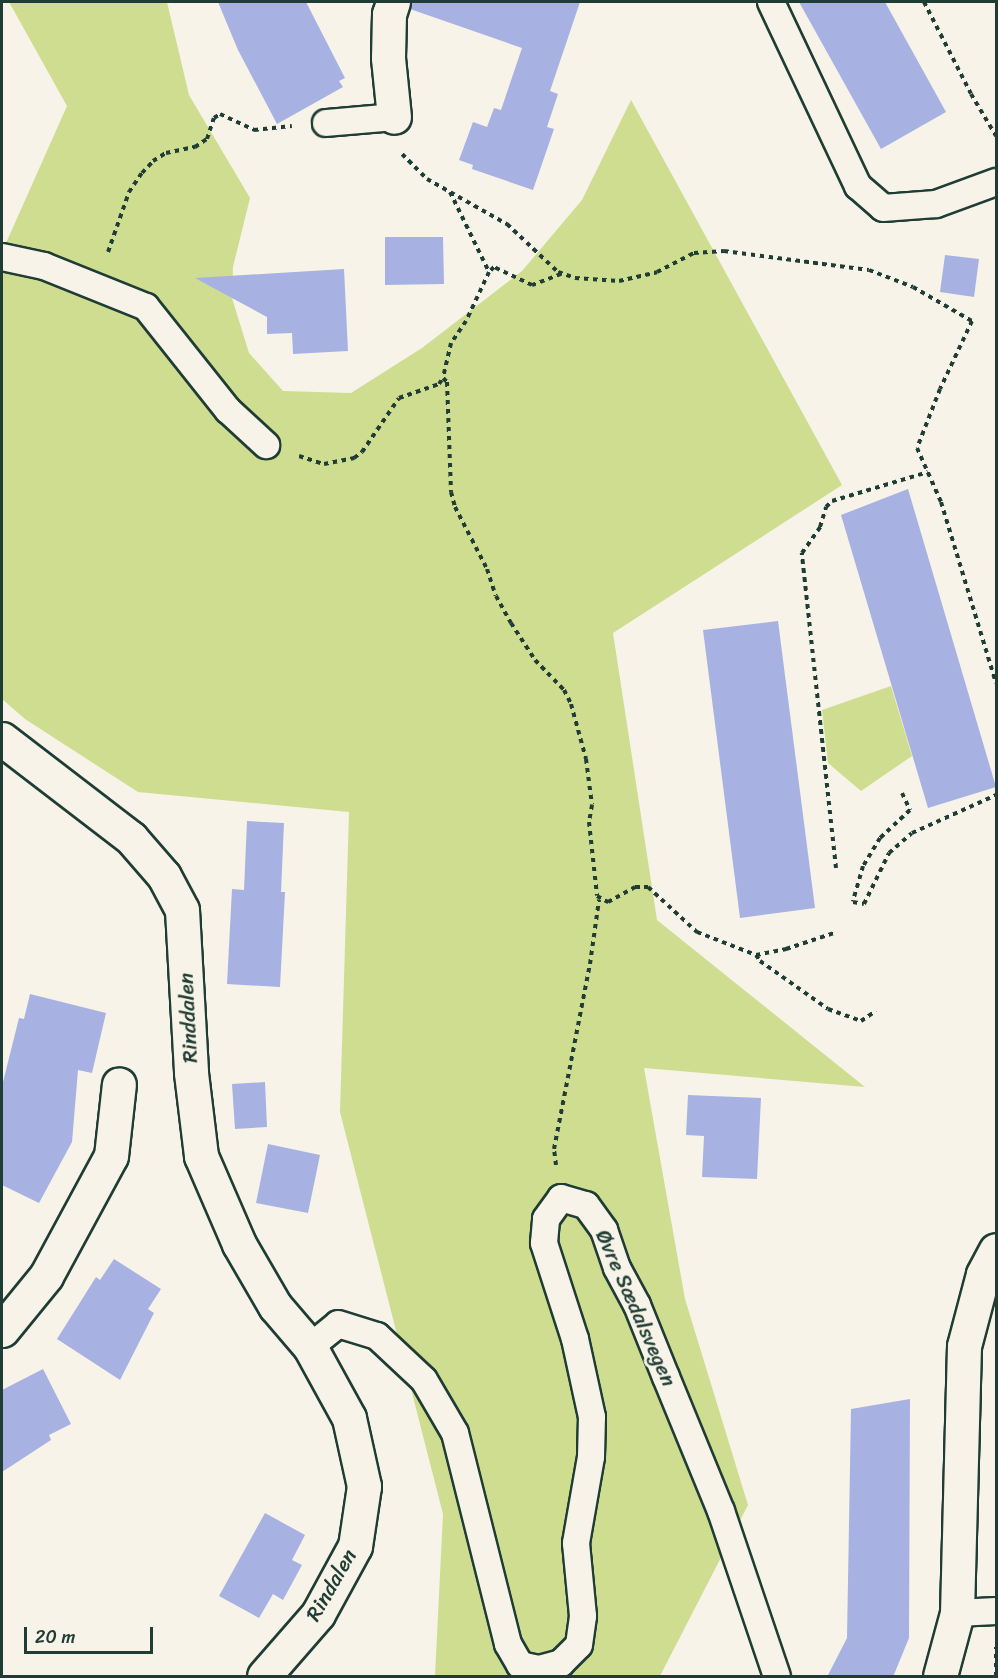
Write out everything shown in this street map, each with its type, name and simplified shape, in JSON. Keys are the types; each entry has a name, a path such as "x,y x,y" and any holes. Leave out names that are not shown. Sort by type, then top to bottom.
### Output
{"street":[{"path":"393,2 389,14 388,58 395,132"},
{"name":"Rinddalen","path":"2,739 131,838 169,884 182,910 191,1073 201,1156 245,1254 275,1306 310,1347"},
{"path":"2,1330 46,1276 111,1156 119,1084"},
{"path":"940,1677 957,1613 964,1346 983,1274 996,1250"},
{"name":"Rindalen","path":"264,1677 318,1614 355,1546 364,1486 349,1418 310,1347"}],"lane":[{"path":"771,2 858,186 883,208 936,204 996,183"},
{"path":"326,123 395,132"},
{"path":"2,257 44,266 146,307 228,410 266,445"},
{"path":"310,1347 338,1324 377,1335 424,1380 455,1433 507,1644 520,1665 539,1669 561,1664 579,1645 583,1616 576,1543 591,1457 592,1417 575,1339 544,1243 546,1219 561,1198"},
{"name":"Øvre Sædalsvegen","path":"561,1198 586,1205 604,1230 721,1511 777,1677"},
{"path":"957,1613 996,1611"}],"path":[{"path":"924,2 971,94 996,136"},
{"path":"95,287 129,192 153,161 166,153 195,147 207,139 214,118 220,114 254,130 326,123"},
{"path":"395,132 427,179 507,224 561,274 575,278 619,281 657,272 694,253 724,251 869,270 913,288 972,321 940,389 917,448 958,556 996,683"},
{"path":"450,192 489,272"},
{"path":"266,445 324,464 354,458 362,452 399,398 439,384 443,378 451,343 466,321 489,272 494,267 531,285 561,274"},
{"path":"443,378 447,382 451,492 455,507 511,623 535,660 564,690 571,704 586,759 592,806 589,822 599,900 590,964 554,1149 561,1198"},
{"path":"836,868 802,554 820,527 825,507 832,501 928,472"},
{"path":"902,793 910,810 880,838 862,866 853,902 864,904 889,853 912,833 996,795"},
{"path":"599,900 608,902 635,887 648,887 698,932 756,954 786,949 834,933"},
{"path":"756,954 760,961 828,1009 861,1021 876,1011"},
{"path":"996,1643 996,1677"}],"green space":[{"path":"9,2 167,2 189,95 250,198 233,267 232,298 249,353 283,391 351,393 422,348 522,271 582,200 631,100 842,485 613,633 657,920 865,1087 644,1068 685,1299 748,1505 660,1676 435,1676 443,1514 340,1112 349,812 138,792 25,719 2,699 2,252 67,106"},
{"path":"891,686 912,756 861,791 828,763 822,710"}],"building":[{"path":"218,2 306,2 345,78 339,81 343,87 277,124 238,50"},
{"path":"411,2 580,2 550,91 558,94 547,127 554,129 533,190 472,169 473,165 459,160 473,122 487,127 494,108 501,110 522,48 410,9"},
{"path":"799,2 885,2 946,112 881,149"},
{"path":"385,237 443,237 444,284 385,285"},
{"path":"945,255 979,259 974,297 940,292"},
{"path":"344,269 348,351 293,354 292,333 267,334 267,317 195,278"},
{"path":"908,489 996,787 928,808 841,515"},
{"path":"778,621 815,908 740,918 703,630"},
{"path":"247,821 284,823 281,892 285,892 280,987 227,984 232,889 244,890"},
{"path":"30,994 106,1013 92,1073 78,1070 72,1142 39,1203 2,1185 2,1086 19,1018 24,1019"},
{"path":"265,1082 267,1127 235,1129 232,1084"},
{"path":"688,1095 761,1098 757,1179 702,1177 704,1136 686,1135"},
{"path":"268,1144 320,1155 308,1213 256,1203"},
{"path":"114,1259 161,1289 148,1309 154,1313 120,1380 57,1339 96,1277 100,1280"},
{"path":"43,1369 71,1424 49,1435 51,1440 2,1472 2,1390"},
{"path":"910,1399 909,1638 893,1677 827,1677 847,1638 851,1409"},
{"path":"265,1513 305,1535 292,1560 302,1565 283,1600 273,1594 259,1618 219,1596"}]}
